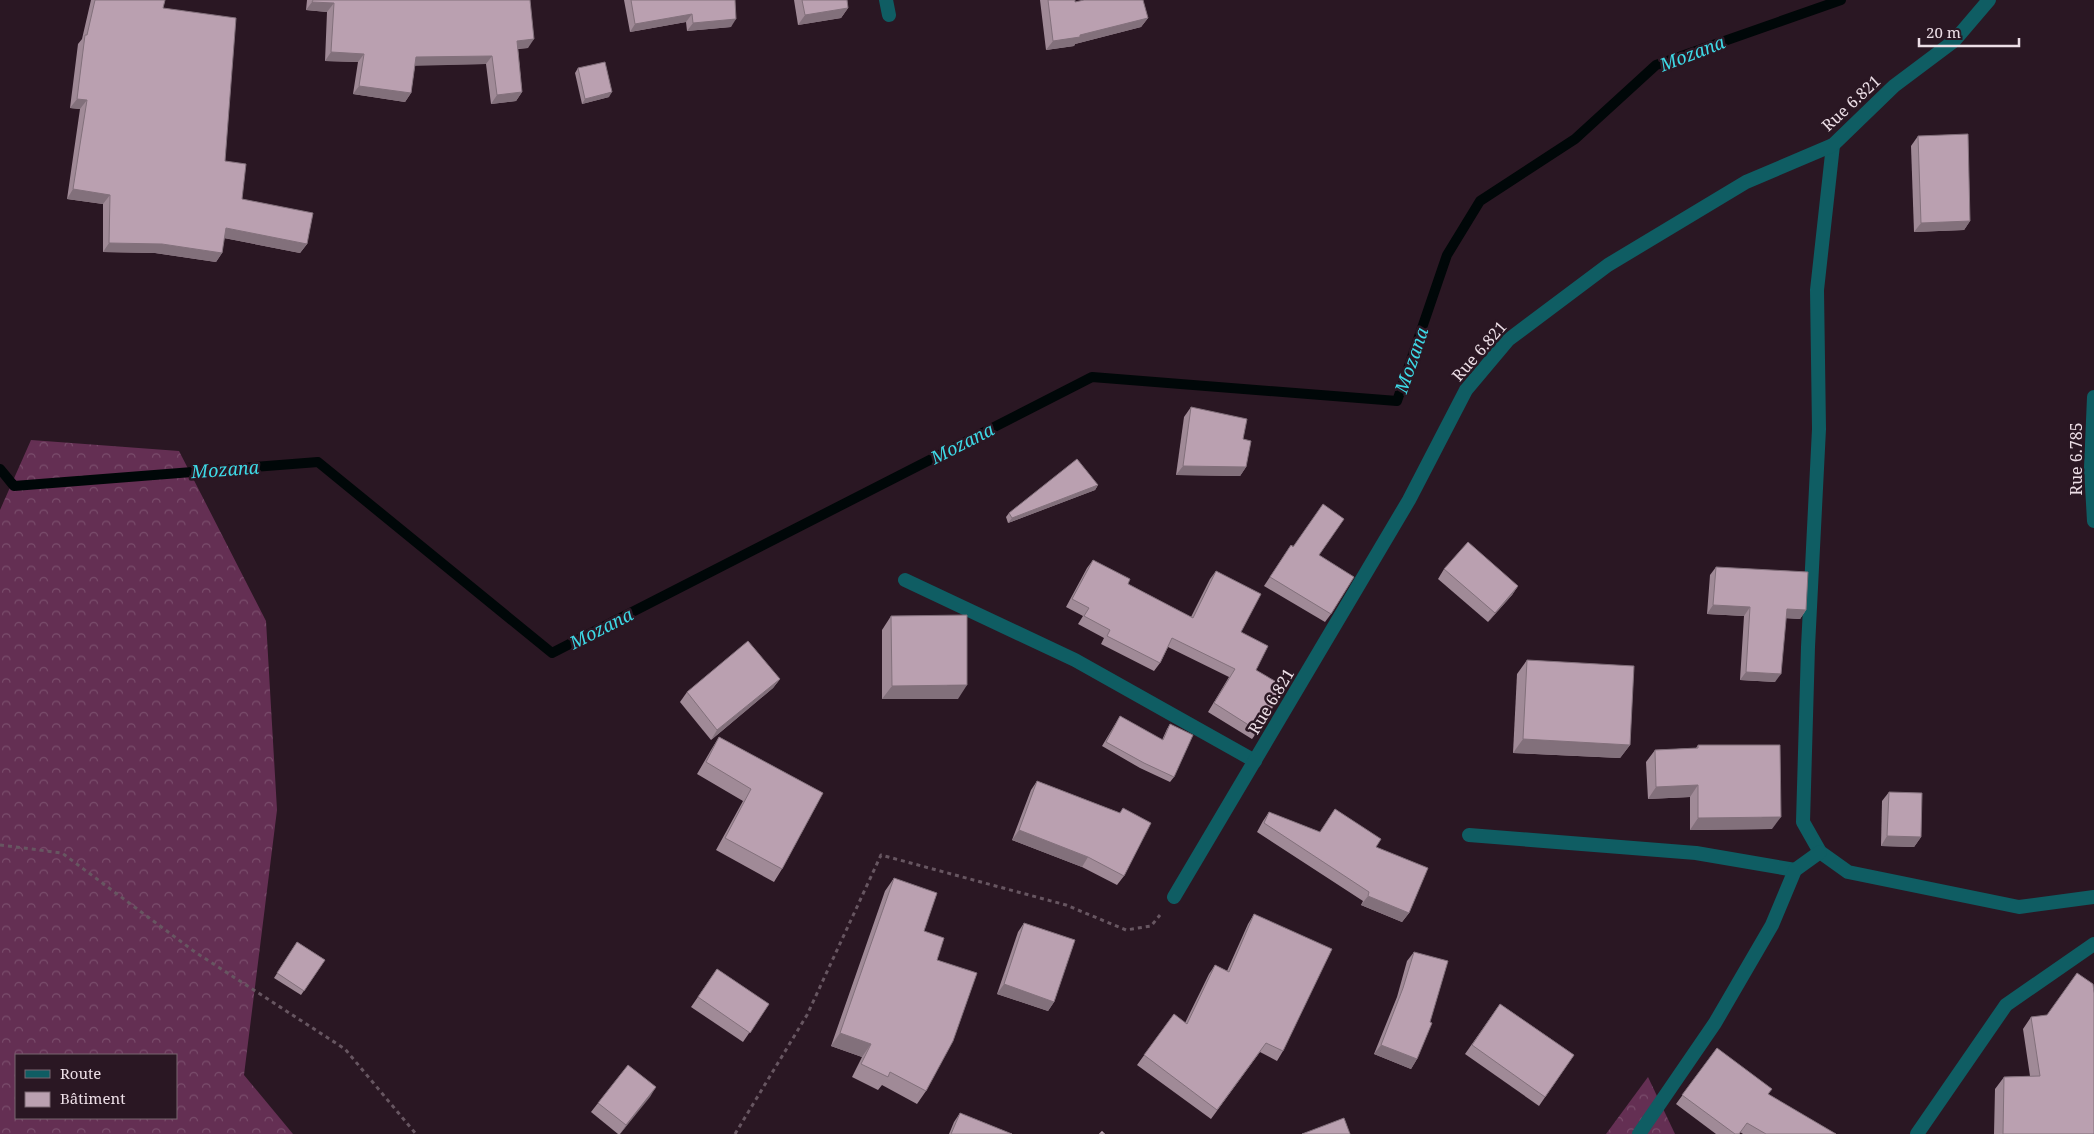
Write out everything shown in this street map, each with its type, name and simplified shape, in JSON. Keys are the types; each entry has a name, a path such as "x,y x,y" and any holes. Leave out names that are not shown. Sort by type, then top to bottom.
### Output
{"street":[{"path":"886,0 889,14"},
{"name":"Rue 6.821","path":"1174,897 1409,500 1466,390 1508,340 1608,265 1746,182 1833,145 1894,86 1954,41 1989,0"},
{"path":"1833,145 1817,290 1819,429 1808,647 1803,822 1820,852 1848,872 2019,907 2094,897"},
{"name":"Rue 6.785","path":"2094,397 2091,468 2094,522"},
{"path":"905,580 1075,660 1256,761"},
{"path":"1469,834 1696,852 1795,870"},
{"path":"1639,1134 1715,1023 1772,925 1795,870 1820,852"},
{"path":"1917,1134 2006,1005 2094,944"}],"path":[{"path":"0,845 62,853 195,952 346,1049 416,1134"},
{"path":"735,1134 807,1015 881,855 1066,905 1126,930 1151,926 1174,897"}],"green space":[{"path":"31,440 179,451 266,621 277,810 244,1075 293,1134 0,1134 0,510"},
{"path":"1648,1077 1675,1134 1606,1134"}],"building":[{"path":"95,0 165,0 163,8 236,18 225,161 246,164 242,199 313,213 307,244 226,228 222,253 162,244 109,243 110,195 73,189 87,100 77,99 85,35 87,35"},
{"path":"313,0 530,0 534,39 517,41 522,92 497,95 492,56 416,57 411,93 359,86 364,54 331,52 334,3 312,2"},
{"path":"631,0 735,0 736,19 693,23 692,14 635,24"},
{"path":"802,0 847,0 848,8 805,15"},
{"path":"1048,0 1075,0 1075,2 1084,0 1143,0 1148,18 1080,35 1080,37 1053,41"},
{"path":"605,62 612,92 585,99 578,68"},
{"path":"1968,134 1970,221 1921,223 1918,136"},
{"path":"1191,407 1247,419 1243,439 1251,441 1246,467 1183,466"},
{"path":"1077,459 1098,485 1012,518 1009,513"},
{"path":"1323,504 1344,519 1319,555 1354,577 1331,614 1270,577 1291,545 1293,547"},
{"path":"1468,542 1518,586 1495,613 1444,569"},
{"path":"1093,560 1130,579 1128,584 1193,618 1216,571 1261,594 1241,632 1268,646 1256,670 1285,687 1258,731 1214,703 1235,669 1172,638 1160,663 1107,636 1110,630 1084,616 1089,608 1072,599"},
{"path":"1716,567 1808,572 1806,610 1787,609 1781,674 1746,672 1750,607 1713,605"},
{"path":"967,615 967,685 892,686 891,616"},
{"path":"748,641 780,679 717,730 687,692"},
{"path":"1527,660 1634,666 1630,745 1523,739"},
{"path":"1120,716 1163,740 1170,724 1193,735 1174,777 1106,742"},
{"path":"719,737 823,793 782,869 725,838 751,789 706,762"},
{"path":"1698,745 1780,745 1781,817 1698,818 1698,785 1656,787 1655,750 1698,748"},
{"path":"1037,781 1120,813 1123,808 1151,823 1124,876 1088,857 1019,830"},
{"path":"1889,792 1922,793 1921,837 1887,836"},
{"path":"1335,809 1381,839 1376,847 1428,868 1409,913 1368,896 1369,892 1264,823 1269,812 1320,832"},
{"path":"894,878 937,893 924,931 944,938 937,960 977,973 953,1041 926,1091 890,1072 888,1077 861,1064 871,1044 840,1033"},
{"path":"1254,914 1332,949 1283,1051 1266,1043 1217,1110 1144,1055 1174,1014 1187,1024 1215,965 1229,972"},
{"path":"1024,923 1075,940 1054,1002 1004,984"},
{"path":"297,942 325,960 304,991 277,973"},
{"path":"1414,952 1448,961 1430,1022 1432,1023 1417,1059 1381,1045 1403,988"},
{"path":"717,969 769,1004 750,1033 698,997"},
{"path":"2077,973 2093,984 2094,993 2094,1134 2003,1134 2004,1077 2040,1076 2031,1017 2047,1015"},
{"path":"1500,1004 1574,1055 1545,1097 1472,1045"},
{"path":"1717,1048 1772,1089 1768,1094 1836,1134 1766,1134 1747,1123 1739,1134 1735,1134 1682,1095"},
{"path":"628,1065 656,1087 626,1125 598,1103"},
{"path":"960,1113 1012,1134 951,1134"},
{"path":"1344,1118 1350,1134 1302,1134"}],"waterway":[{"name":"Mozana","path":"0,469 14,486 318,462 552,653 1092,377 1397,401 1447,255 1480,201 1575,139 1656,65 1841,0"}]}
